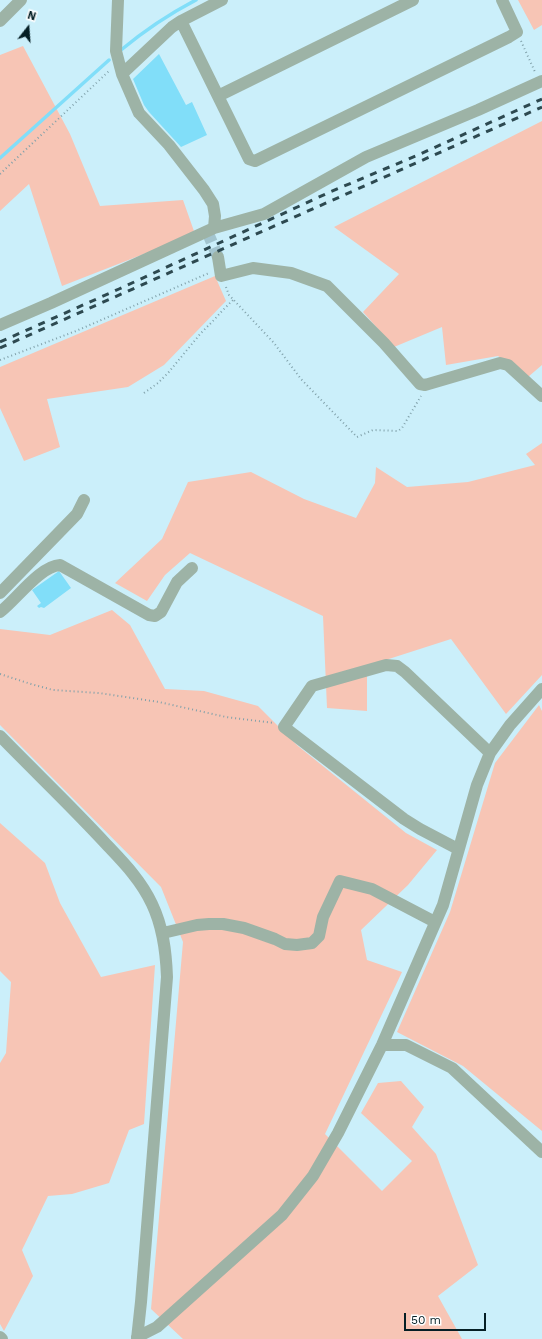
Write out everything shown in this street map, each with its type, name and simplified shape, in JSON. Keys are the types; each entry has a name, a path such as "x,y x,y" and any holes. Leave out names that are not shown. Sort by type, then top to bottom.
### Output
{"street":[{"path":"0,21 21,0"},
{"path":"118,0 116,51 121,68 139,112 169,145 204,190 213,204 215,216 214,228"},
{"path":"121,68 180,21 222,0"},
{"path":"218,96 413,0"},
{"path":"180,21 249,159 255,161 517,32 502,0"},
{"path":"0,325 214,228 264,214 366,157 541,84"},
{"path":"220,267 253,268 291,273 327,286 384,343 420,384 424,385 500,363 508,365 542,396"},
{"path":"0,593 77,514 84,500"},
{"path":"0,612 23,589 52,566 60,565 149,615 155,616 161,612 177,582 192,568"},
{"path":"458,850 404,819 284,727 312,686 386,665 397,666 490,753"},
{"path":"137,1338 157,1327 282,1215 314,1176 338,1133 382,1044 443,905 477,785 490,753 510,725 542,689"},
{"path":"0,736 133,873 152,903 163,933 166,949 167,977 137,1338"},
{"path":"163,933 197,925 223,924 244,928 285,944 297,946 312,943 319,936 323,918 340,881 372,889 435,922"},
{"path":"382,1044 406,1045 452,1068 542,1152"}],"path":[{"path":"517,32 541,84"},
{"path":"0,174 121,68"},
{"path":"0,360 76,331 220,267 229,295 233,300 274,343 301,379 357,437 372,430 398,431 402,428 422,394 424,385"},
{"path":"144,393 158,383 168,373 201,333 233,300"},
{"path":"0,674 53,690 99,693 159,702 226,717 272,723 284,727"}],"shaded area":[{"path":"518,0 542,0 542,25 534,30"},
{"path":"23,46 70,134 100,206 183,200 195,234 62,286 29,184 0,211 0,55"},
{"path":"542,121 542,365 528,377 498,356 446,365 442,327 394,347 363,312 399,274 334,227"},
{"path":"215,276 226,301 164,365 128,387 47,399 60,447 24,461 0,408 0,367"},
{"path":"542,443 542,675 506,714 451,639 367,666 367,711 327,708 323,616 190,553 165,575 147,601 115,583 162,539 188,482 251,472 304,499 356,518 375,483 376,467 407,487 468,482 535,465 526,454"},
{"path":"112,610 130,625 165,689 204,691 258,706 298,746 406,833 437,850 408,885 361,930 367,960 402,972 325,1134 382,1191 412,1161 361,1113 378,1083 401,1081 424,1107 412,1127 436,1154 478,1265 438,1296 462,1339 183,1339 151,1309 183,942 161,887 0,725 0,629 50,635"},
{"path":"539,705 542,711 542,1131 463,1066 397,1032 450,912 495,763"},
{"path":"0,823 45,863 60,903 101,977 155,965 144,1124 129,1130 109,1183 72,1194 48,1196 22,1250 33,1276 4,1331 0,1324 0,1063 6,1053 11,982 0,971"}],"water":[{"path":"159,54 186,105 192,102 207,135 181,147 144,105 133,79"},
{"path":"59,571 71,588 44,608 39,608 37,606 41,603 32,590"}],"waterway":[{"path":"121,50 157,23 196,0"},
{"path":"0,158 109,60"}],"tunnel":[{"path":"207,231 218,257"}],"railway":[{"path":"0,342 330,192 418,155 542,99"},
{"path":"0,348 542,107"}]}
